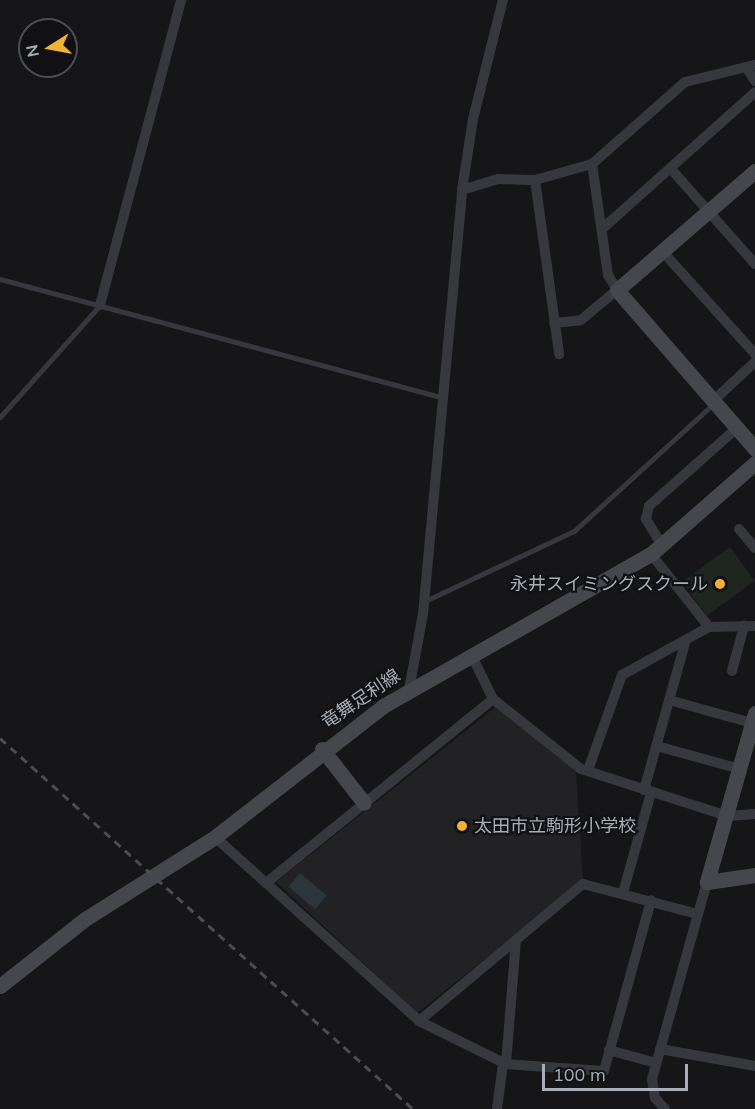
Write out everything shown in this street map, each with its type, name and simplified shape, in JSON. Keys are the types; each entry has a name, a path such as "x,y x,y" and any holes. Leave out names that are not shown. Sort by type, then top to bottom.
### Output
{"main road":[{"path":"754,169 617,290 755,449"},
{"name":"竜舞足利線","path":"0,986 85,919 215,837 322,749 409,690 657,549 755,463"},
{"path":"753,718 707,882 755,875"},
{"path":"322,749 364,803"}],"street":[{"path":"100,305 181,0"},
{"path":"409,690 424,601 440,397 462,190 473,119 503,0"},
{"path":"462,190 498,179 535,180 592,164 685,82 751,66 755,81"},
{"path":"602,229 755,92"},
{"path":"554,323 581,320 617,290 608,275 592,164"},
{"path":"671,169 755,264"},
{"path":"535,180 559,354"},
{"path":"662,250 755,354"},
{"path":"714,401 755,362"},
{"path":"709,627 657,549 646,519 649,506 737,428"},
{"path":"739,529 755,548"},
{"path":"588,770 622,675 709,627 750,626 732,670"},
{"path":"623,893 657,746 686,640"},
{"path":"472,656 493,699 588,770 727,816 755,813"},
{"path":"266,884 493,699"},
{"path":"669,700 753,718"},
{"path":"657,746 740,769"},
{"path":"215,837 419,1021 504,1064 602,1073 651,900"},
{"path":"665,1109 652,1090 656,1063 707,882"},
{"path":"419,1021 583,884 651,900 697,914"},
{"path":"497,1109 504,1064 516,940"},
{"path":"660,1049 755,1066"},
{"path":"609,1050 656,1063"}],"lane":[{"path":"0,279 440,397"},
{"path":"0,417 100,305"},
{"path":"424,601 574,531 714,401"}],"shaded area":[{"name":"永井スイミングスクール","path":"730,547 755,581 707,616 682,582"},
{"name":"太田市立駒形小学校","path":"497,706 576,771 583,881 417,1013 276,882"},
{"path":"300,873 327,895 315,909 288,887"}],"railway":[{"path":"0,738 413,1109"}],"place":[{"name":"永井スイミングスクール","path":"720,584"},
{"name":"太田市立駒形小学校","path":"462,826"}]}
